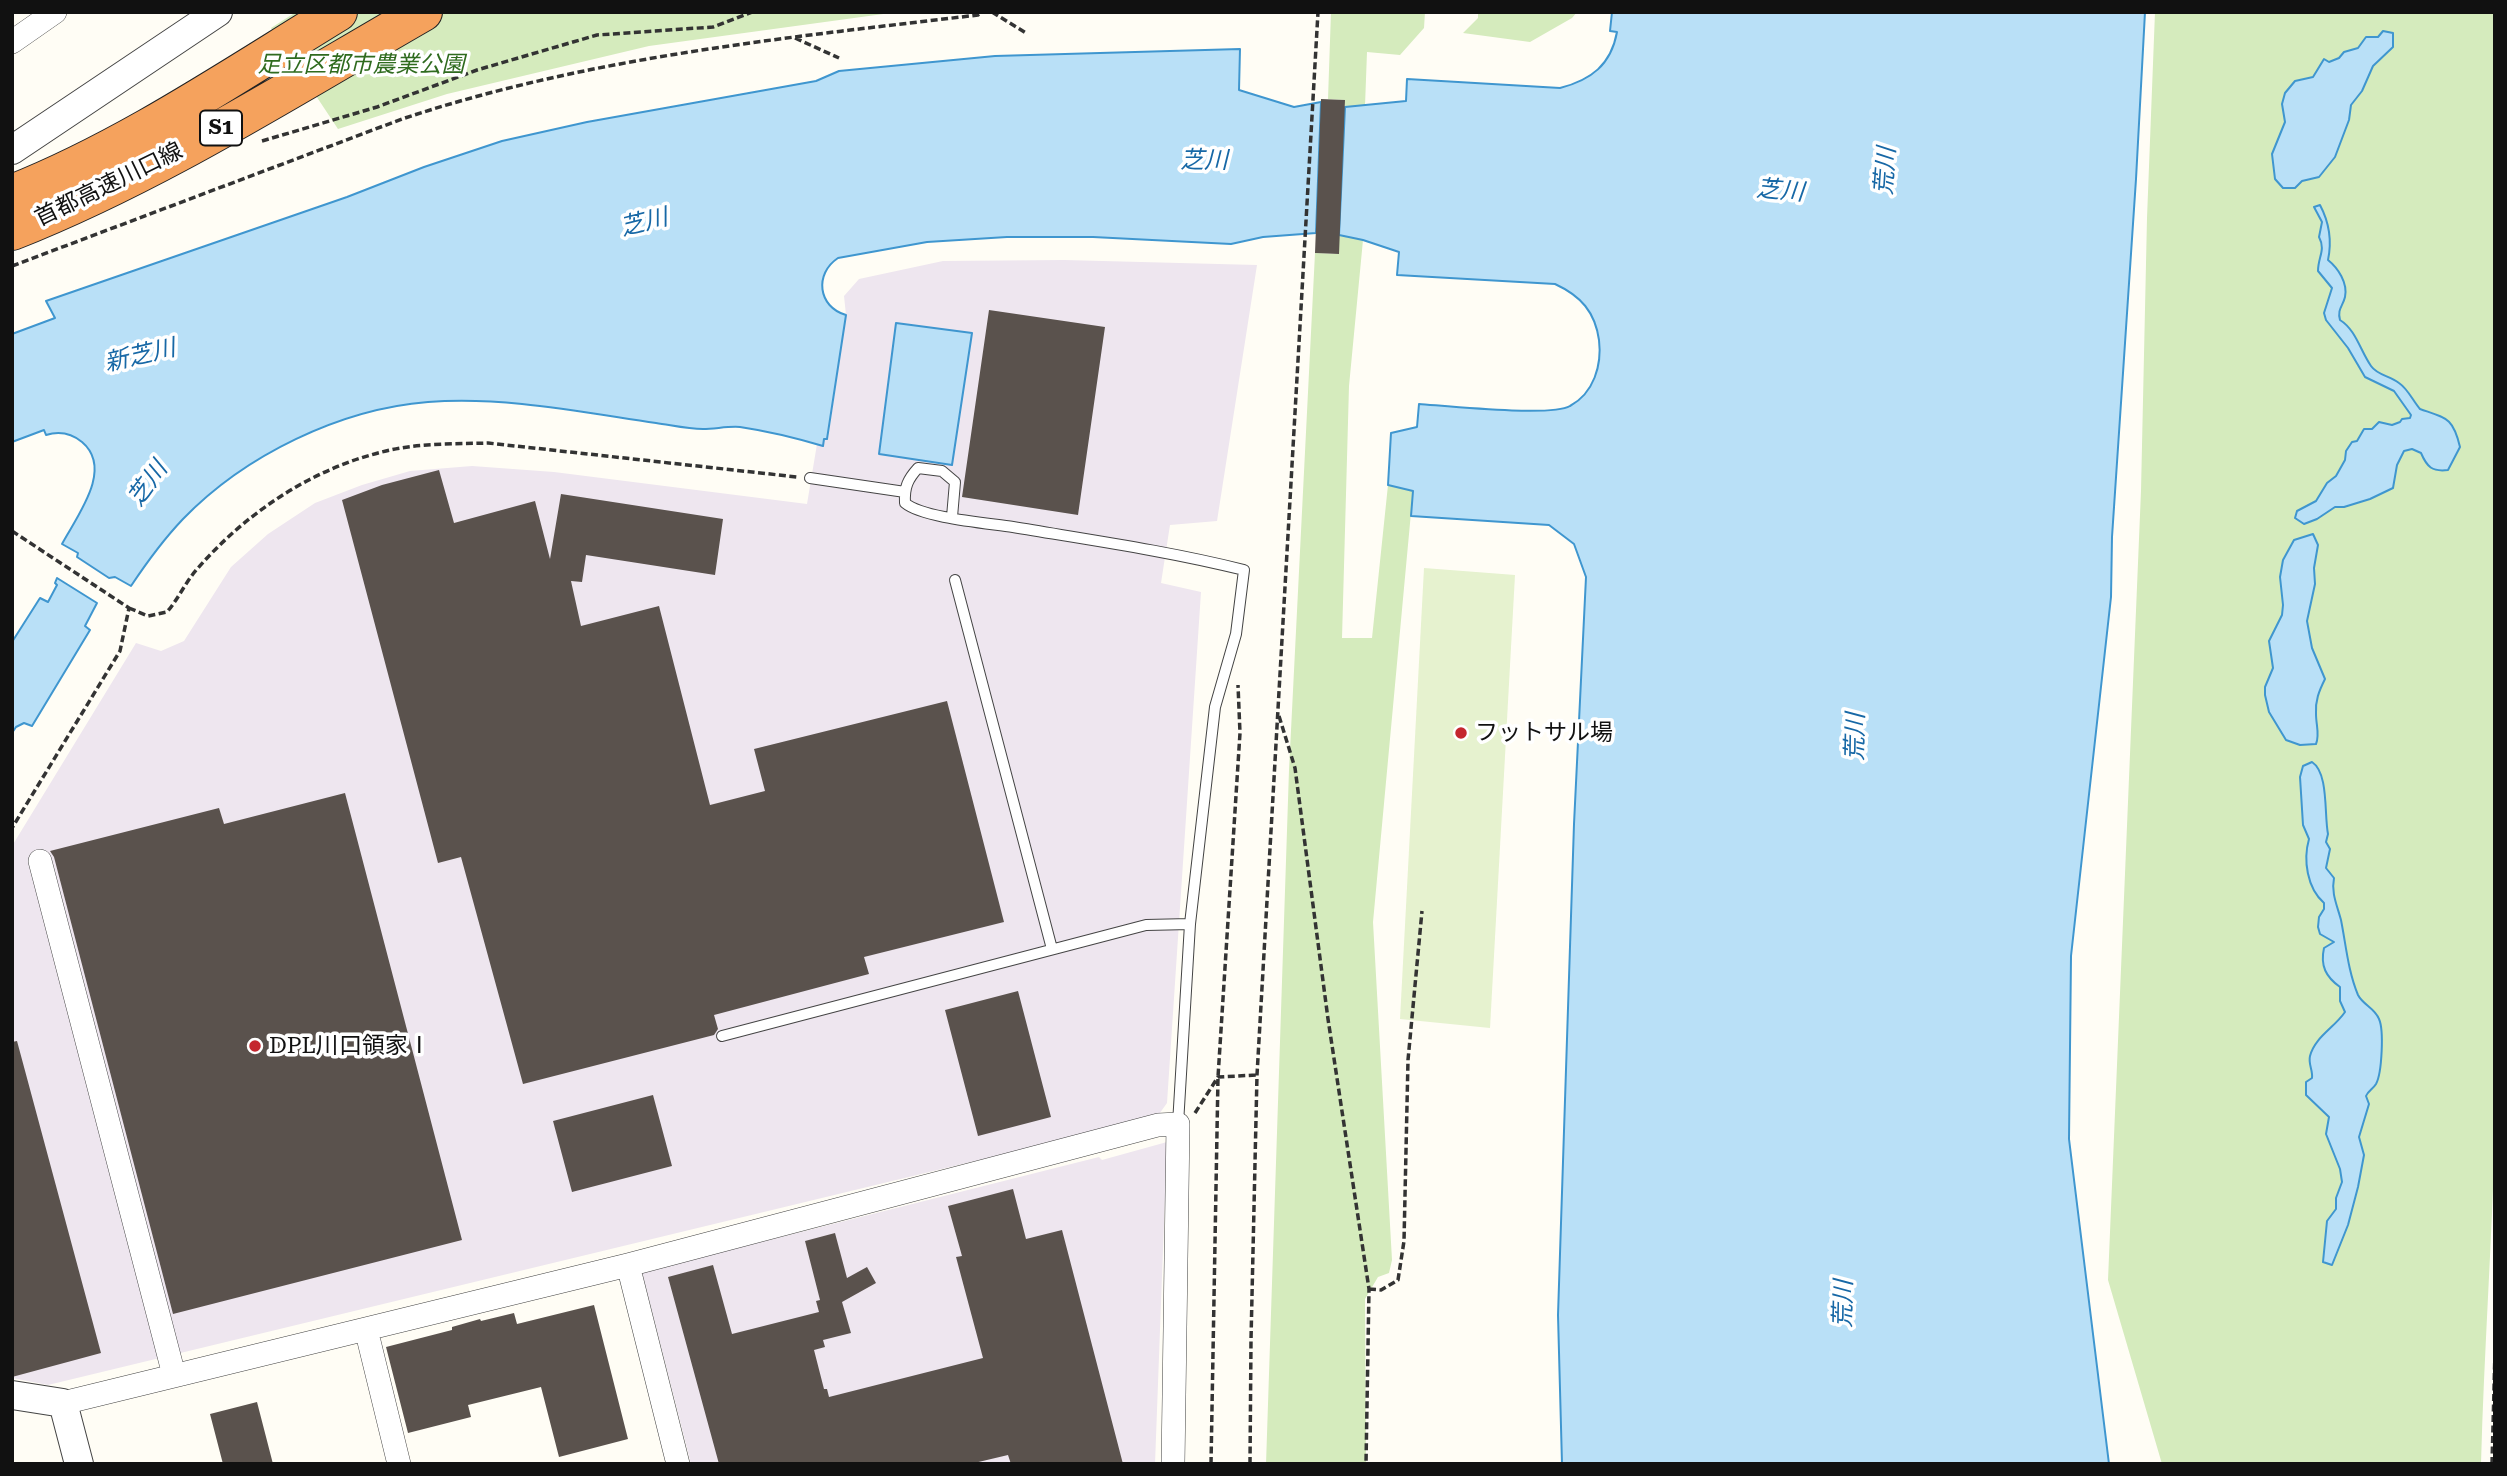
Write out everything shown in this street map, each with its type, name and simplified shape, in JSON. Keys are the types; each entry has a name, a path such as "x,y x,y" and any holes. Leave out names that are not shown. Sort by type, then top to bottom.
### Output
{"highway":[{"name":"首都高速川口線","path":"12,194 68,170 148,127 338,12"},
{"path":"202,139 300,64 388,12"},
{"name":"首都高速川口線","path":"12,231 84,200 202,139 423,12"}],"street":[{"path":"12,42 55,12"},
{"path":"12,150 218,12"},
{"path":"40,861 174,1376"},
{"path":"12,1395 63,1403 628,1265 1158,1125 1185,1122 1173,1464"},
{"path":"628,1265 678,1464"},
{"path":"366,1329 399,1464"},
{"path":"63,1403 79,1464"}],"lane":[{"path":"952,517 955,482 942,471 918,468 908,480 905,492 905,502 913,509 952,517 1166,552 1244,570 1236,634 1215,707 1190,924 1185,1122"},
{"path":"810,478 905,492"},
{"path":"954,580 1052,949"},
{"path":"722,1036 1146,925 1190,924"}],"path":[{"path":"261,141 377,107 477,70 597,35 713,27 752,12"},
{"path":"12,266 402,119 465,98 562,74 793,37 978,15 983,12"},
{"path":"992,12 1026,33"},
{"path":"1250,1464 1257,1075 1318,12"},
{"path":"793,37 839,58"},
{"path":"12,531 129,608 148,616 167,612 196,570 228,536 258,512 314,476 389,450 488,443 810,478"},
{"path":"12,828 120,651 129,608"},
{"path":"1210,1464 1218,1077 1240,733 1238,683"},
{"path":"1277,710 1295,768 1330,1032 1369,1289 1366,1464"},
{"path":"1369,1289 1381,1290 1398,1280 1404,1241 1408,1060 1422,911"},
{"path":"1218,1077 1257,1075"},
{"path":"1185,1122 1218,1077"},
{"path":"2492,1464 2495,1351"}],"shaded area":[{"path":"1064,260 1257,265 1217,521 1170,525 1161,583 1201,592 1167,1103 1157,1117 48,1385 12,1378 12,846 136,643 161,651 184,641 231,567 268,534 315,503 410,471 472,466 554,472 807,504 817,444 823,446 824,439 828,439 846,315 844,296 859,279 943,261"},
{"path":"1167,1142 1155,1464 691,1464 642,1272"}],"green space":[{"name":"足立区都市農業公園","path":"296,12 898,12 649,46 447,94 338,129 271,28"},
{"path":"1331,12 1425,12 1424,28 1400,55 1367,52 1365,106 1345,107 1344,100 1328,99"},
{"path":"1478,12 1577,12 1572,18 1530,42 1463,33 1478,18"},
{"path":"2155,12 2495,12 2495,1131 2481,1464 2162,1464 2108,1280 2141,491"},
{"path":"1339,235 1363,240 1349,386 1342,638 1372,638 1388,485 1413,491 1373,922 1392,1260 1389,1273 1378,1277 1365,1299 1366,1464 1266,1464 1289,770 1315,253 1338,254"},
{"name":"フットサル場","path":"1424,568 1515,575 1490,1028 1400,1019"}],"water":[{"path":"1612,12 2145,12 2112,537 2111,597 2071,956 2069,1139 2109,1464 1562,1464 1558,1315 1574,824 1586,577 1574,544 1549,525 1411,516 1413,491 1388,485 1391,433 1417,427 1419,404 1521,411 1542,411 1570,406 1585,394 1595,378 1599,340 1594,321 1585,306 1555,284 1397,275 1399,252 1339,235 1345,107 1406,101 1407,79 1560,88 1571,85 1598,69 1610,54 1617,32 1610,31"},
{"path":"2383,31 2393,33 2393,47 2373,66 2362,91 2351,105 2349,120 2335,157 2319,177 2302,181 2295,188 2283,188 2275,179 2272,154 2285,122 2282,104 2285,93 2295,81 2313,77 2324,59 2329,62 2339,58 2344,52 2358,48 2366,37 2378,37"},
{"path":"1240,49 1239,90 1294,107 1321,102 1316,233 1263,237 1231,244 1093,237 1007,237 927,242 838,258 825,273 822,290 830,305 846,315 827,439 824,439 823,446 740,427 691,428 513,403 456,401 395,406 328,425 296,439 235,475 183,519 131,586 115,577 109,578 62,544 90,493 94,479 91,453 82,442 65,434 46,435 44,430 12,442 12,334 55,318 46,301 502,141 587,122 816,81 839,71 995,56"},
{"path":"2320,205 2329,232 2328,260 2339,272 2345,286 2340,320 2354,335 2374,369 2402,386 2420,409 2451,424 2460,447 2448,470 2431,467 2421,453 2412,449 2404,451 2397,465 2393,488 2370,499 2335,507 2304,524 2295,518 2297,511 2316,501 2327,483 2336,476 2352,442 2357,441 2364,429 2372,429 2379,422 2392,425 2410,418 2411,415 2394,391 2365,377 2348,348 2326,320 2324,313 2332,288 2318,271 2322,250 2319,237 2322,222 2314,207"},
{"path":"896,323 972,333 952,465 879,454"},
{"path":"2313,534 2318,545 2314,568 2315,584 2307,621 2312,648 2325,679 2316,705 2316,744 2300,745 2286,740 2269,712 2265,687 2273,668 2269,641 2282,615 2280,577 2283,560 2294,540"},
{"path":"57,578 97,603 85,626 90,630 32,726 24,723 12,733 12,642 40,598 48,602 57,585"},
{"path":"2312,762 2321,775 2323,785 2328,834 2326,842 2330,849 2326,868 2334,878 2334,894 2352,977 2358,995 2377,1015 2381,1024 2382,1042 2378,1078 2366,1096 2369,1104 2359,1137 2364,1155 2358,1187 2348,1225 2332,1265 2323,1262 2327,1221 2336,1209 2336,1198 2342,1182 2340,1169 2326,1134 2329,1117 2306,1095 2306,1082 2312,1078 2312,1049 2345,1012 2340,1001 2340,987 2331,979 2324,966 2324,948 2334,942 2320,934 2319,917 2324,903 2314,890 2308,873 2306,856 2309,839 2303,825 2300,777 2303,766"}],"building":[{"path":"1321,99 1345,100 1339,254 1315,253"},
{"path":"989,310 1105,327 1078,515 962,497"},
{"path":"439,470 454,523 535,501 550,559 561,494 723,519 715,575 586,555 582,582 571,581 581,626 659,606 710,805 765,791 754,749 947,701 1004,922 864,957 869,974 714,1015 718,1029 714,1035 523,1084 461,857 438,863 342,500 382,485"},
{"name":"DPL川口領家Ⅰ","path":"345,793 462,1240 173,1314 54,857 50,851 219,808 224,824"},
{"path":"1018,991 1051,1117 978,1136 945,1010"},
{"path":"17,1041 101,1353 12,1377 12,1042"},
{"path":"653,1095 672,1166 572,1192 553,1121"},
{"path":"1013,1189 1026,1239 1062,1230 1123,1464 1011,1464 1008,1455 970,1464 719,1464 668,1277 713,1265 732,1334 819,1312 816,1301 820,1300 805,1241 835,1233 847,1278 867,1267 876,1283 842,1302 851,1333 823,1340 825,1347 814,1350 824,1389 827,1389 829,1397 983,1358 956,1257 962,1256 948,1206"},
{"path":"594,1305 628,1439 559,1457 541,1387 468,1405 471,1417 408,1433 386,1347 452,1330 452,1327 480,1319 481,1321 514,1313 517,1324"},
{"path":"257,1402 273,1464 223,1464 210,1414"}],"place":[{"name":"フットサル場","path":"1461,733"},
{"name":"DPL川口領家Ⅰ","path":"255,1046"}],"water label":[{"name":"芝川","path":"1204,161"},
{"name":"荒川","path":"1886,171"},
{"name":"芝川","path":"1780,191"},
{"name":"芝川","path":"644,223"},
{"name":"新芝川","path":"140,356"},
{"name":"芝川","path":"148,484"},
{"name":"荒川","path":"1856,737"},
{"name":"荒川","path":"1844,1304"}]}
